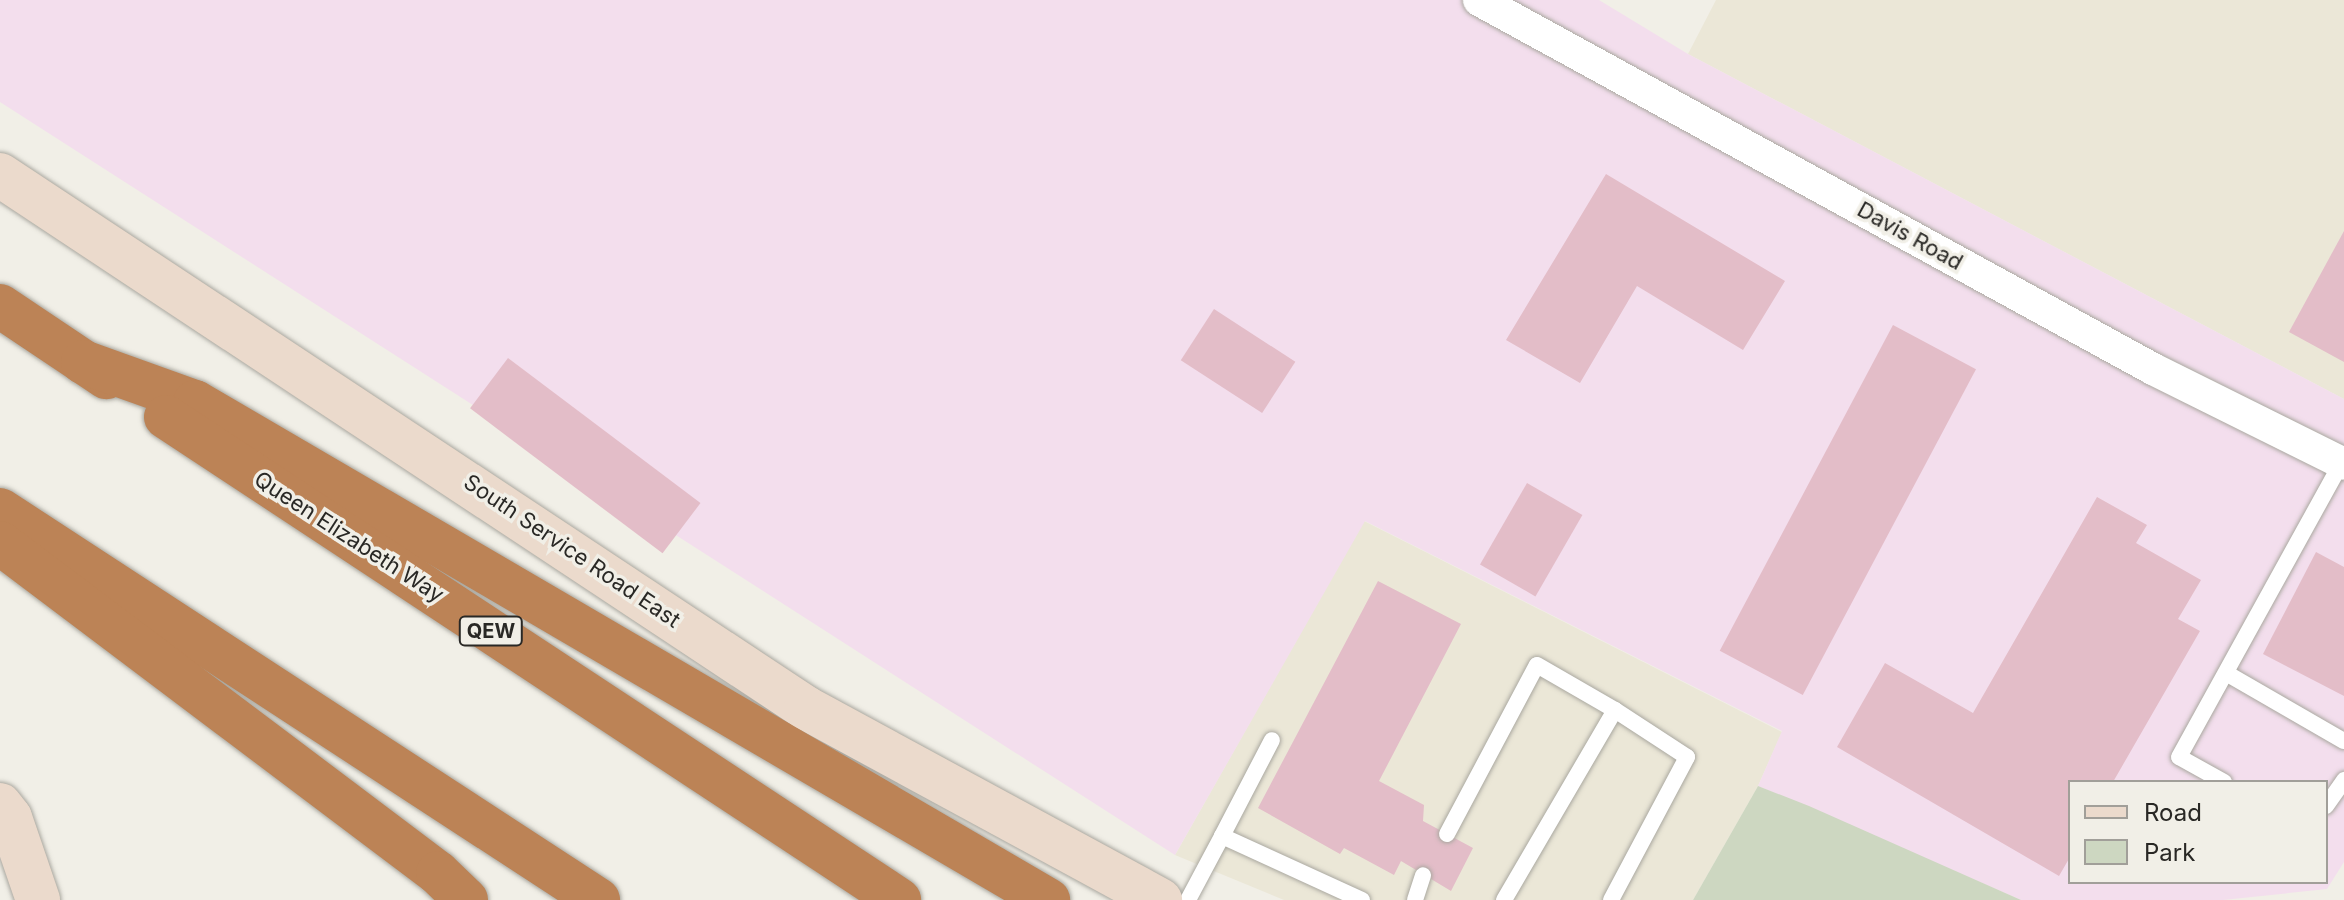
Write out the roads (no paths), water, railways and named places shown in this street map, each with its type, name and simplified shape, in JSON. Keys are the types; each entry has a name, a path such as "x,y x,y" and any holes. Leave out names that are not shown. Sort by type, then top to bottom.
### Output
{"highway":[{"name":"Queen Elizabeth Way","path":"0,306 899,900"},
{"path":"83,362 195,402 1048,900"},
{"path":"0,510 598,900"},
{"path":"0,543 438,873 466,900"}],"street":[{"name":"Davis Road","path":"1479,0 2153,369 2343,463"},
{"name":"South Service Road East","path":"0,175 806,708 1160,900"},
{"path":"0,805 10,818 38,900"}],"lane":[{"path":"2220,780 2179,757 2343,463"},
{"path":"1447,834 1537,665 1615,710 1687,757 1611,900"},
{"path":"2226,673 2344,741"},
{"path":"1504,900 1615,710"},
{"path":"1188,900 1272,740"},
{"path":"2328,803 2344,780"},
{"path":"1222,836 1362,900"},
{"path":"1415,900 1423,875"}]}
